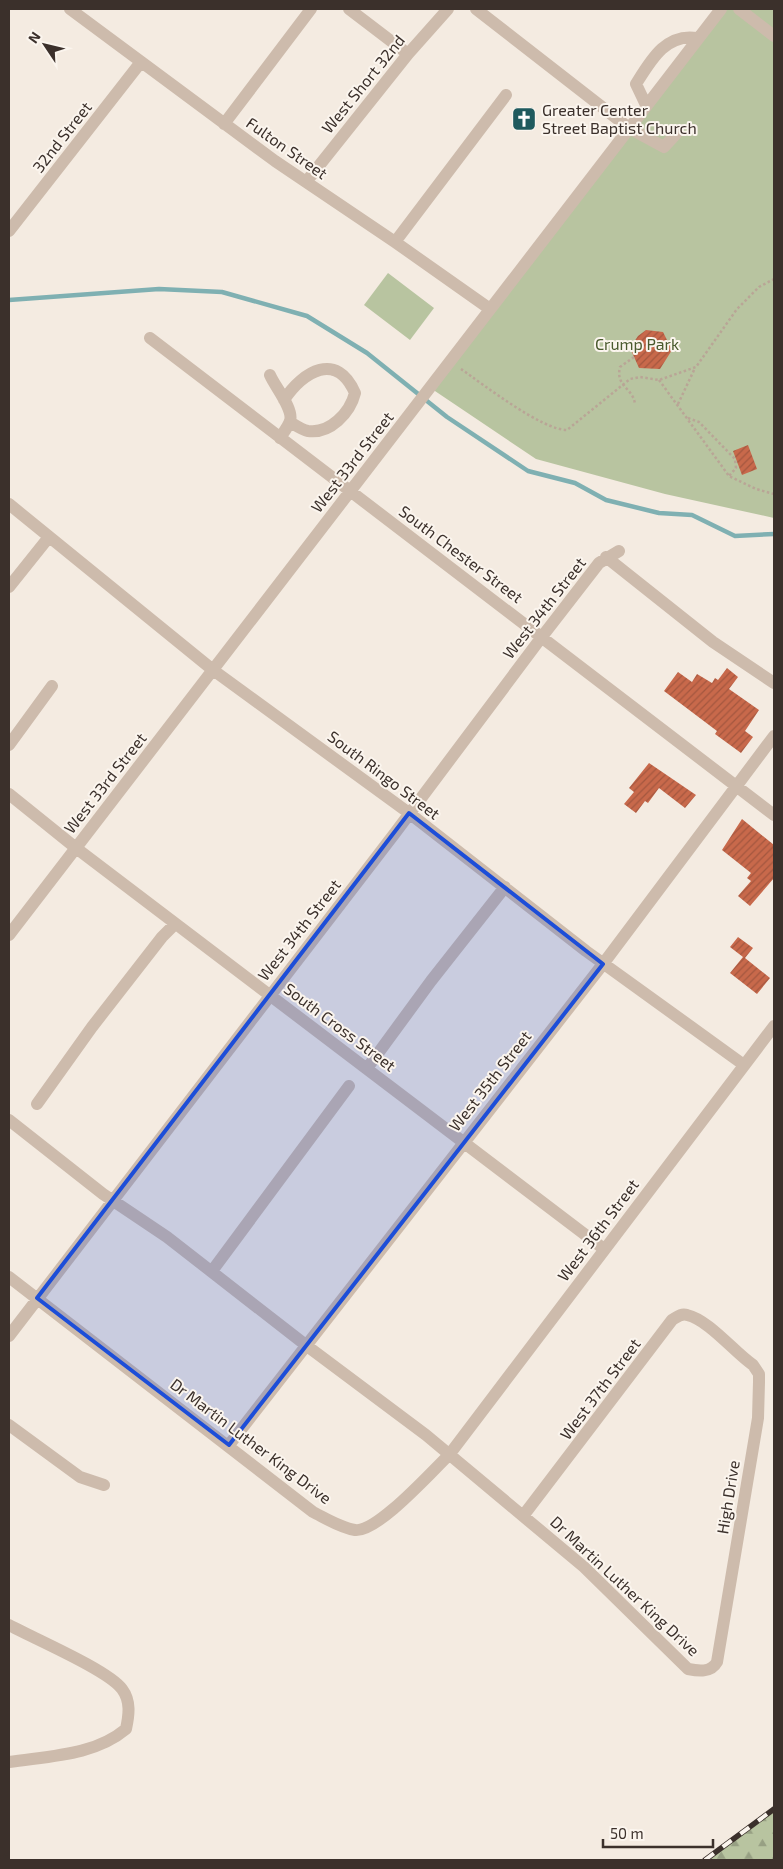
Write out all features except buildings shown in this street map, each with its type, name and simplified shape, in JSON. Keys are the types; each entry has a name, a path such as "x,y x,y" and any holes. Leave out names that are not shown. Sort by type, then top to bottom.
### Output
{"street":[{"name":"Fulton Street","path":"70,9 224,124 490,309"},
{"path":"224,124 311,9"},
{"path":"349,9 408,54"},
{"name":"West Short 32nd","path":"306,182 408,54 448,9"},
{"path":"476,9 629,128 664,147 676,134"},
{"name":"West 33rd Street","path":"9,935 629,128 697,38 709,14 721,9"},
{"path":"739,9 774,36"},
{"path":"646,105 636,84 648,65 671,41 684,36 697,38"},
{"name":"32nd Street","path":"9,231 141,62"},
{"path":"395,242 506,95"},
{"name":"South Chester Street","path":"150,338 736,788 774,815"},
{"path":"284,400 299,380 313,370 322,368 340,375 351,383 356,393 347,411 326,428 306,431 290,422"},
{"path":"270,374 275,388 289,408 290,422 280,438"},
{"name":"South Ringo Street","path":"9,504 213,670 409,813 603,964 744,1066"},
{"path":"9,587 49,537"},
{"name":"West 34th Street","path":"9,1336 599,562 620,551"},
{"path":"606,557 713,642 774,683"},
{"path":"9,745 52,686"},
{"name":"West 35th Street","path":"229,1445 603,964 774,736"},
{"name":"South Cross Street","path":"9,794 175,924 270,994 288,1010 368,1067 604,1249"},
{"path":"368,1067 431,981 505,887"},
{"path":"37,1104 92,1027 162,937 175,924"},
{"name":"West 36th Street","path":"449,1455 774,1026"},
{"path":"212,1271 348,1086"},
{"path":"9,1120 113,1200 212,1271 307,1346 419,1429 449,1455"},
{"name":"Dr Martin Luther King Drive","path":"9,1277 229,1445 313,1512 355,1530 376,1524 449,1455 584,1567 688,1669 697,1671"},
{"name":"West 37th Street","path":"523,1516 672,1320 679,1316 688,1315 714,1333"},
{"name":"High Drive","path":"697,1671 714,1668 717,1662 758,1418 760,1393 759,1374 753,1365 714,1333"},
{"path":"9,1425 80,1477 104,1485"},
{"path":"9,1625 107,1675 122,1688 129,1707 126,1729 105,1744 78,1752 9,1762"}],"path":[{"path":"678,405 696,367 737,309 759,287 774,279"},
{"path":"634,357 620,367 618,374 621,384 632,396 635,405"},
{"path":"461,369 502,397 560,430 574,426 621,384 640,377 659,380 696,367"},
{"path":"659,380 729,476 756,489 774,494"},
{"path":"687,417 699,422 735,459 736,468 729,476"}],"highlighted area":[{"path":"409,813 603,964 229,1445 37,1298"}],"green space":[{"name":"Crump Park","path":"723,9 774,9 774,518 665,494 536,459 429,387"},
{"path":"388,273 434,308 410,340 364,305"},
{"path":"774,1809 774,1860 705,1860"}],"waterway":[{"path":"9,300 159,289 222,292 307,316 367,353 447,417 528,471 575,483 606,500 659,513 692,515 735,536 774,534"}],"railway":[{"path":"705,1860 774,1809"}],"place":[{"name":"Greater Center Street Baptist Church","path":"524,119"}]}
